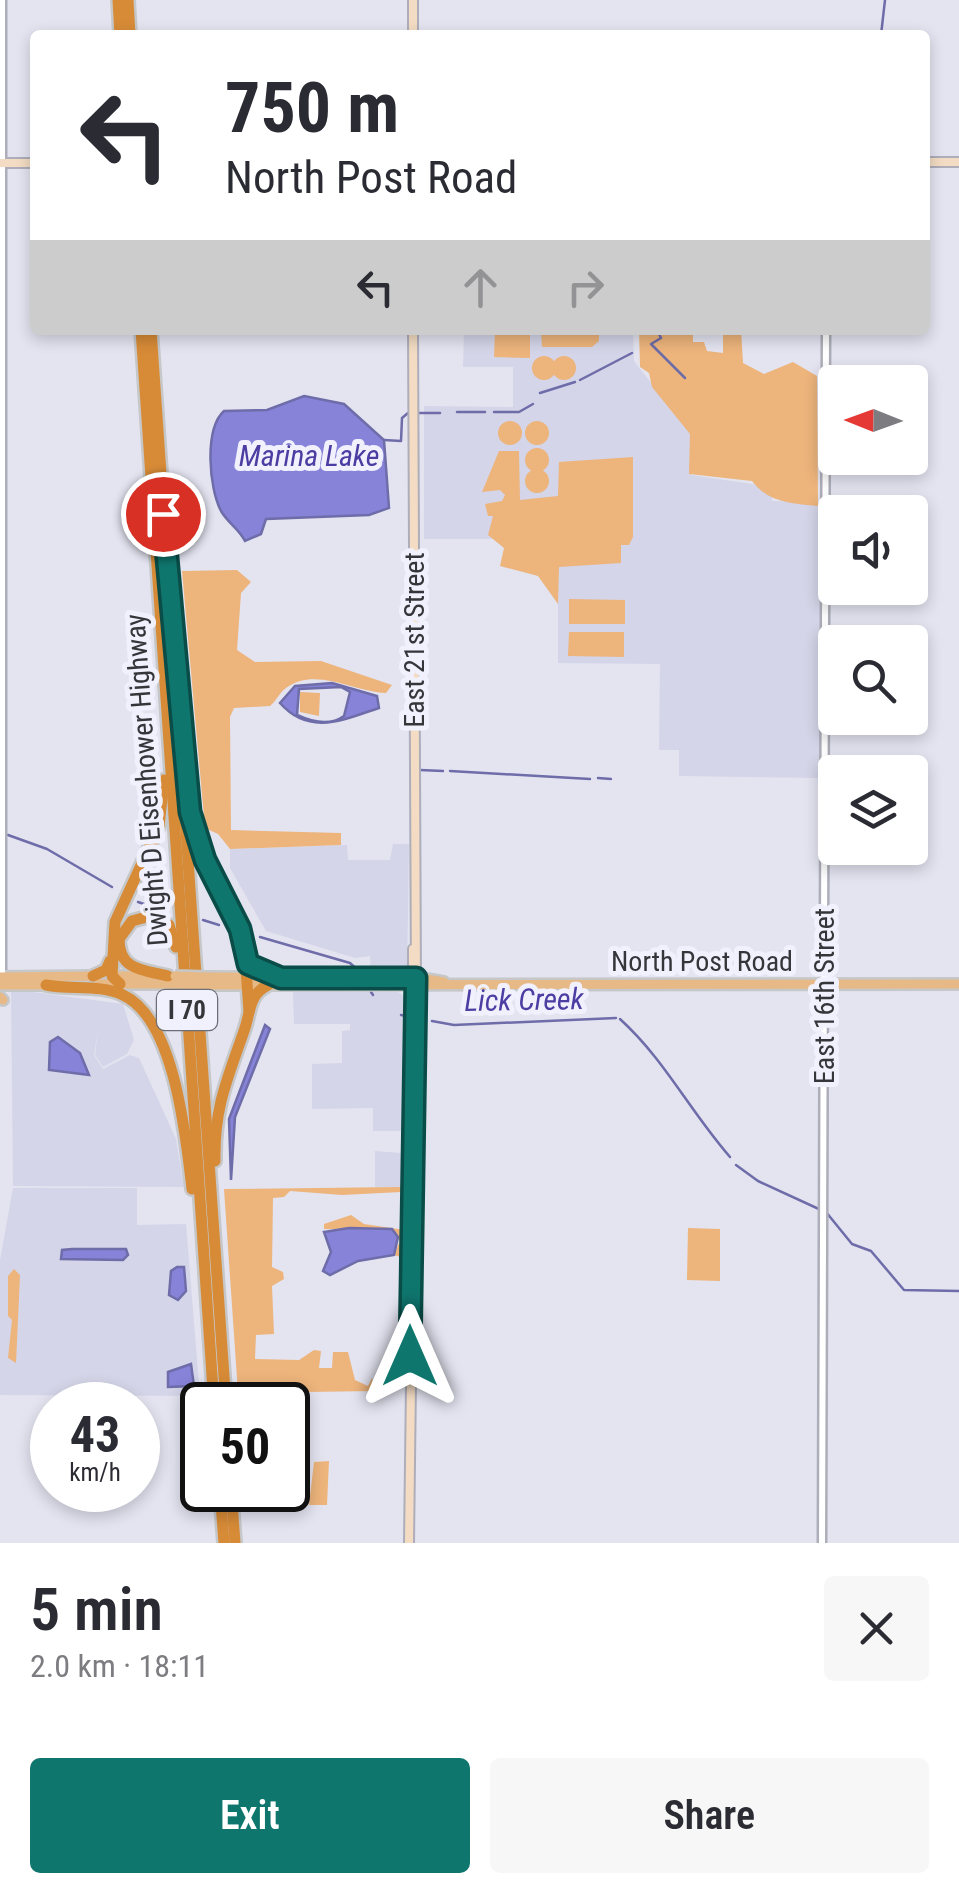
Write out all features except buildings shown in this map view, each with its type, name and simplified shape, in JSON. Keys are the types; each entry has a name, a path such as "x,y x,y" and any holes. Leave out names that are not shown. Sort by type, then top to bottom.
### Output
{"highway":[{"path":"118,0 120,30"},
{"path":"128,0 130,30"},
{"name":"Dwight D Eisenhower Highway","path":"140,335 212,1382"},
{"name":"Dwight D Eisenhower Highway","path":"150,335 225,1382"},
{"path":"93,976 106,970 118,913 154,840 164,806 159,615"},
{"path":"172,648 193,827 207,866 240,929 249,1012"},
{"path":"173,979 136,970 124,960 120,939 132,920 144,916 164,920 176,942 194,1201 212,1382"},
{"path":"112,952 116,980"},
{"path":"248,975 281,978"},
{"path":"46,984 115,992 134,1002 151,1020 180,1106 194,1201"},
{"path":"222,1336 215,1124 226,1072 254,994 268,984"},
{"path":"222,1512 224,1543"},
{"path":"233,1512 235,1543"}],"main road":[{"path":"413,0 413,30"},
{"path":"930,162 959,162"},
{"path":"1,163 30,163"},
{"name":"East 21st Street","path":"409,1543 413,335"},
{"name":"North Post Road","path":"1,980 46,984 206,981 248,975 268,984 959,984"},
{"name":"North Post Road","path":"1,980 93,976 116,980"},
{"name":"North Post Road","path":"281,978 377,982"}],"street":[{"path":"1,980 2,0"},
{"name":"East 16th Street","path":"822,1543 826,335"}],"shaded area":[{"path":"464,335 633,335 634,361 692,435 691,475 772,487 772,501 818,502 818,605 823,605 823,625 818,625 818,735 822,735 818,778 679,776 679,750 659,750 660,664 558,663 558,539 424,539 424,406 513,407 513,367 463,367"},
{"path":"495,335 530,335 530,358 494,357"},
{"path":"541,335 599,335 599,341 592,347 542,347"},
{"path":"639,335 693,335 693,342 704,342 707,351 723,353 723,335 741,335 743,363 764,374 793,362 817,376 818,506 773,498 752,481 689,474 690,434 652,387 649,373 640,367"},
{"path":"544,356 556,368 544,380 532,368"},
{"path":"564,356 576,368 564,380 552,368"},
{"path":"510,421 519,424 519,442 510,445 501,442 498,433 501,424"},
{"path":"537,421 546,424 546,442 537,445 528,442 525,433 528,424"},
{"path":"537,448 549,460 537,472 525,460"},
{"path":"499,451 519,451 520,500 558,496 559,462 633,457 633,537 629,545 621,545 621,563 559,567 558,604 538,576 500,566 504,548 488,535 493,516 488,516 485,504 502,501 505,495 500,490 482,492"},
{"path":"537,469 549,481 537,493 525,481"},
{"path":"237,570 251,582 241,593 237,650 255,662 321,661 392,685 386,693 310,679 286,688 270,706 234,708 230,717 231,830 341,833 341,845 230,849 218,834 205,828 182,571"},
{"path":"569,599 625,600 625,624 569,624"},
{"path":"569,632 624,632 624,657 568,656"},
{"path":"300,692 320,693 319,716 300,712"},
{"path":"393,844 409,844 407,976 371,974 370,956 355,958 266,931 230,868 230,849 347,845 348,860 390,860"},
{"path":"11,989 123,1004 134,1040 127,1054 103,1067 95,1055 98,1030 94,1055 103,1069 130,1055 139,1058 176,1139 184,1187 13,1186"},
{"path":"293,991 398,992 407,998 406,1131 373,1131 373,1108 312,1109 312,1064 342,1063 342,1031 350,1030 350,1024 294,1024"},
{"path":"375,1151 401,1153 401,1187 375,1187"},
{"path":"405,1182 406,1216 400,1222 401,1192 342,1195 290,1191 284,1197 273,1198 272,1267 283,1272 284,1279 272,1286 274,1334 256,1335 255,1359 299,1360 314,1350 321,1351 319,1368 332,1368 333,1352 348,1352 355,1380 368,1386 372,1378 375,1391 310,1392 310,1382 237,1382 224,1189 400,1187"},
{"path":"13,1188 137,1188 137,1225 186,1224 199,1382 180,1382 180,1396 160,1396 160,1382 30,1382 30,1395 0,1395 0,1260"},
{"path":"351,1215 364,1224 405,1230 405,1316 400,1316 400,1257 394,1255 400,1241 392,1230 324,1229 324,1224"},
{"path":"688,1228 720,1229 720,1281 687,1280"},
{"path":"14,1269 20,1275 16,1363 8,1358 12,1320 8,1316 8,1276"},
{"path":"329,1461 327,1505 310,1505 314,1462"}],"water":[{"name":"Marina Lake","path":"304,396 344,404 384,440 389,508 369,515 266,519 261,534 245,541 217,501 210,459 213,431 224,411 267,410"},
{"path":"332,683 377,696 379,708 333,721 344,716 350,692 341,687 299,689 297,715 321,722 303,720 280,703 295,686"},
{"path":"265,1025 270,1029 235,1117 231,1180 229,1119"},
{"path":"58,1037 80,1053 89,1075 49,1070 50,1042"},
{"path":"392,1229 398,1237 394,1255 358,1261 330,1275 323,1271 331,1252 324,1232"},
{"path":"126,1249 128,1255 123,1260 61,1259 62,1250"},
{"path":"184,1267 186,1291 178,1300 169,1295 171,1271"},
{"path":"191,1364 193,1382 168,1387 168,1372"}],"waterway":[{"path":"882,30 885,0"},
{"path":"660,335 661,338 651,344 685,378"},
{"path":"580,380 632,353"},
{"path":"540,393 575,382"},
{"path":"494,412 519,412 533,404"},
{"path":"457,412 485,412"},
{"path":"384,440 401,441 402,418 408,413"},
{"path":"418,413 440,413"},
{"path":"420,770 443,771"},
{"path":"450,771 590,779"},
{"path":"598,778 611,779"},
{"name":"Lick Creek","path":"8,835 47,849 112,887"},
{"name":"Lick Creek","path":"138,902 168,912"},
{"name":"Lick Creek","path":"203,920 219,925"},
{"name":"Lick Creek","path":"260,937 350,963 361,973"},
{"name":"Lick Creek","path":"401,1015 406,1016"},
{"name":"Lick Creek","path":"432,1021 454,1025 616,1018"},
{"name":"Lick Creek","path":"620,1019 650,1051 730,1157"},
{"name":"Lick Creek","path":"736,1165 758,1181 821,1210"},
{"name":"Lick Creek","path":"826,1212 852,1244 871,1251 904,1290 959,1291"}],"route":[{"path":"163,514 172,648 190,812 205,860 240,929 248,964 258,972 281,978 416,978 410,1356"}]}
